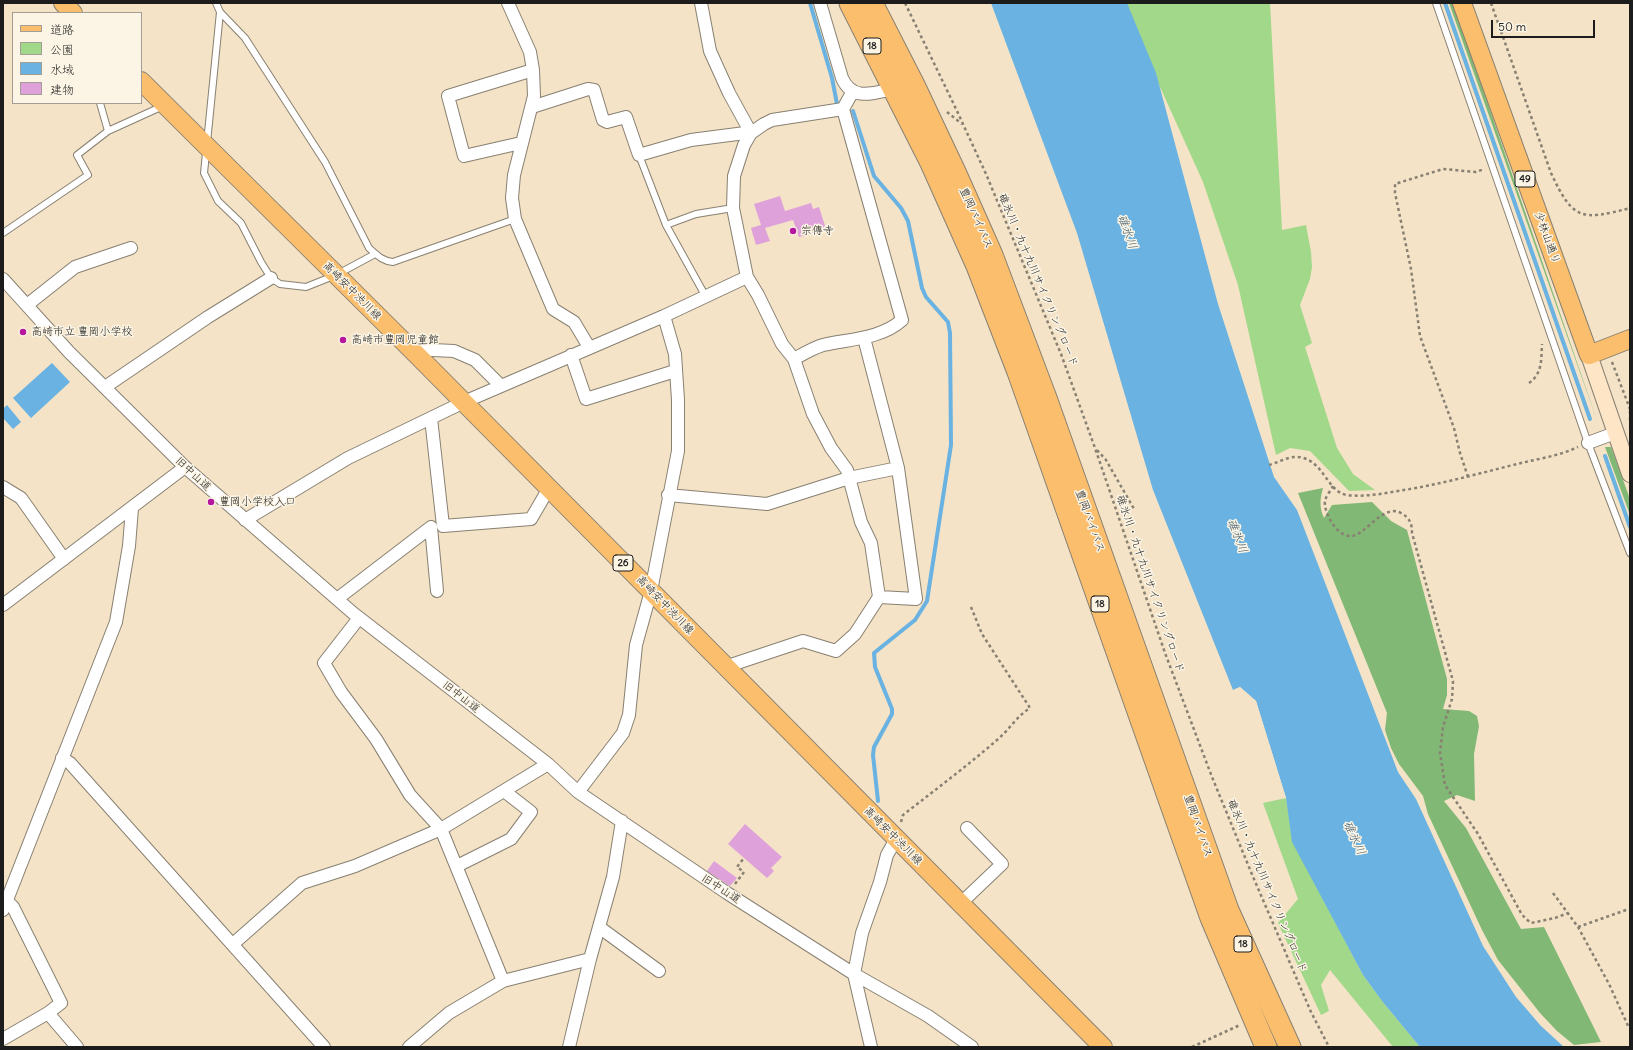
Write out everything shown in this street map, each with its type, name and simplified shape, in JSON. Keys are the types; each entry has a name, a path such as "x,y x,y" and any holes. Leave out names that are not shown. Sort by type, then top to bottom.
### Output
{"highway":[{"name":"豊岡バイパス","path":"850,3 931,163 977,266 1013,358 1211,918 1266,1047"},
{"name":"豊岡バイパス","path":"872,3 918,88 971,208 1019,323 1132,636 1228,910 1290,1047"}],"main road":[{"name":"少林山通り","path":"1462,3 1589,355"},
{"name":"高崎安中渋川線","path":"142,82 464,402 1103,1047"},
{"path":"1589,355 1630,339"}],"street":[{"path":"508,3 530,52 533,70 534,96 512,187 515,219 553,309 574,322 589,347"},
{"path":"701,3 710,51 729,93 751,133"},
{"path":"820,3 842,78 848,89 865,95 894,89 918,88"},
{"path":"522,143 464,156 448,96 533,70"},
{"path":"532,107 588,89 594,90 604,120 607,122 626,117 639,155 691,140 751,133"},
{"path":"794,358 821,346 864,338 895,327 902,320 843,109 853,91"},
{"path":"725,667 804,641 836,651 855,634 879,597 872,543 861,522 847,470 831,448 813,414 794,358 782,344 758,295 747,277 733,208 734,176 744,145 751,133 772,120 843,109"},
{"path":"27,305 75,267 131,248"},
{"path":"245,520 348,458 464,402 664,316 747,277"},
{"path":"105,387 208,317 271,278"},
{"name":"旧中山道","path":"3,279 69,352 185,467 359,618 548,764 578,792 727,893 854,974 928,1016 972,1047"},
{"path":"578,792 623,733 629,716 636,645 651,590 668,495 678,451 678,400 675,354 664,316"},
{"path":"864,338 898,468 916,599 879,597"},
{"path":"411,349 454,351 475,360 501,386"},
{"path":"571,355 586,399 675,371"},
{"name":"少林山通り","path":"1589,355 1630,474"},
{"path":"431,418 443,526 531,519 549,488"},
{"path":"1588,443 1616,433"},
{"path":"3,606 185,467"},
{"path":"668,495 767,504 849,478 898,468"},
{"path":"3,487 21,498 64,559"},
{"path":"3,1039 48,1013 61,1003 13,907 5,906 116,622 129,546 132,508"},
{"path":"337,599 431,527 437,591"},
{"path":"359,618 324,663 341,692 376,739 410,795 442,829 503,981"},
{"path":"62,758 70,763 324,1047"},
{"path":"233,944 302,883 355,866 442,829 548,764"},
{"path":"457,866 511,839 531,812 504,791"},
{"path":"569,1047 590,959 613,877 622,821"},
{"path":"960,904 1002,864 967,828"},
{"path":"871,1047 854,974 862,933 880,882 887,855 896,839"},
{"path":"599,927 659,971"},
{"path":"409,1047 448,1014 503,981 590,959"},
{"path":"48,1013 77,1047"}],"lane":[{"path":"216,3 220,12 245,38 277,86 325,162 369,248 375,254 385,261 393,262 515,219"},
{"path":"1436,3 1588,443 1630,554"},
{"path":"220,12 208,146 204,173 218,201 241,223 271,278 280,284 306,287 336,275 375,254"},
{"path":"100,104 108,131"},
{"path":"3,233 88,175 77,155 108,131 166,105"},
{"path":"639,155 666,225 706,297"},
{"path":"666,225 696,214 733,208"}],"path":[{"name":"碓氷川・九十九川サイクリングロード","path":"904,3 986,174 1062,354 1165,653 1212,776 1251,872 1312,1012 1329,1047"},
{"path":"1491,3 1550,173 1562,196 1570,206 1581,214 1594,216 1630,208"},
{"path":"1468,477 1454,428 1420,336 1411,269 1395,193 1395,184 1443,169 1476,172 1492,166"},
{"path":"1529,382 1536,378 1541,365 1544,326 1547,323"},
{"path":"1607,348 1630,410 1630,423"},
{"path":"1269,465 1294,457 1301,458 1311,461 1322,471 1333,486 1345,495 1373,495 1468,477 1563,452 1588,443"},
{"path":"1095,448 1106,460 1134,510"},
{"path":"1333,486 1325,500 1328,515 1337,531 1350,537 1356,535 1377,518 1385,514 1398,512 1407,517 1412,526 1412,533 1453,681 1452,699 1443,727 1440,753 1445,785 1478,834 1505,886 1525,918 1531,923 1555,918 1568,913"},
{"path":"896,839 903,815 1009,730 1022,713 1030,708 982,634 970,607"},
{"path":"727,893 744,872 737,866 744,858"},
{"path":"1553,893 1578,927 1609,984 1629,1028"},
{"path":"1578,927 1626,910 1630,910"},
{"path":"1192,1047 1244,1023"}],"green space":[{"path":"1126,3 1270,3 1282,230 1306,225 1311,252 1312,267 1310,279 1300,305 1312,343 1305,347 1337,448 1353,474 1375,490 1349,491 1310,451 1290,448 1276,455 1238,285 1203,182 1156,78"},
{"path":"1449,3 1453,3 1599,426"},
{"path":"1605,447 1611,447 1630,499 1630,515"},
{"path":"1323,488 1320,503 1324,518 1332,505 1372,502 1391,521 1407,530 1447,679 1447,695 1443,709 1469,711 1477,716 1479,726 1474,754 1475,801 1457,795 1444,801 1466,828 1521,929 1544,927 1601,1042 1574,1045 1557,1031 1540,1013 1498,960 1482,930 1428,814 1423,796 1399,764 1391,748 1385,730 1387,713 1298,493"},
{"path":"1286,798 1293,842 1363,975 1382,1001 1420,1047 1393,1047 1330,970 1321,985 1329,1011 1321,1015 1278,923 1298,899 1263,803"}],"water":[{"name":"碓氷川","path":"991,3 1127,3 1156,73 1218,304 1274,477 1297,510 1398,772 1416,799 1483,946 1516,997 1541,1026 1564,1047 1420,1047 1382,1001 1363,975 1292,842 1286,798 1256,701 1240,687 1233,690 1153,490 1077,233"},
{"path":"52,363 70,382 31,418 13,398"},
{"path":"7,405 21,422 13,429 3,418 3,409"}],"pier":[{"path":"1240,687 1256,701 1286,798 1284,799 1254,702 1240,689 1233,692 1231,691"}],"building":[{"path":"780,196 785,211 811,203 813,209 819,207 826,229 799,237 793,220 765,228 770,241 756,245 751,228 761,225 754,204"},
{"path":"745,824 782,857 771,868 774,871 767,878 728,844"},
{"path":"714,861 737,878 730,886 707,871"}],"waterway":[{"path":"810,3 832,78 837,104"},
{"path":"1445,3 1590,419"},
{"path":"853,111 874,176 901,208 908,221 922,288 926,297 948,322 950,333 951,445 927,601 915,620 874,653 875,667 892,709 892,714 874,747 873,755 878,801"},
{"path":"1605,456 1630,527"}],"place":[{"name":"宗傳寺","path":"793,231"},
{"name":"高崎市立 豊岡小学校","path":"23,332"},
{"name":"高崎市豊岡児童館","path":"343,340"},
{"name":"豊岡小学校入口","path":"211,502"}]}
